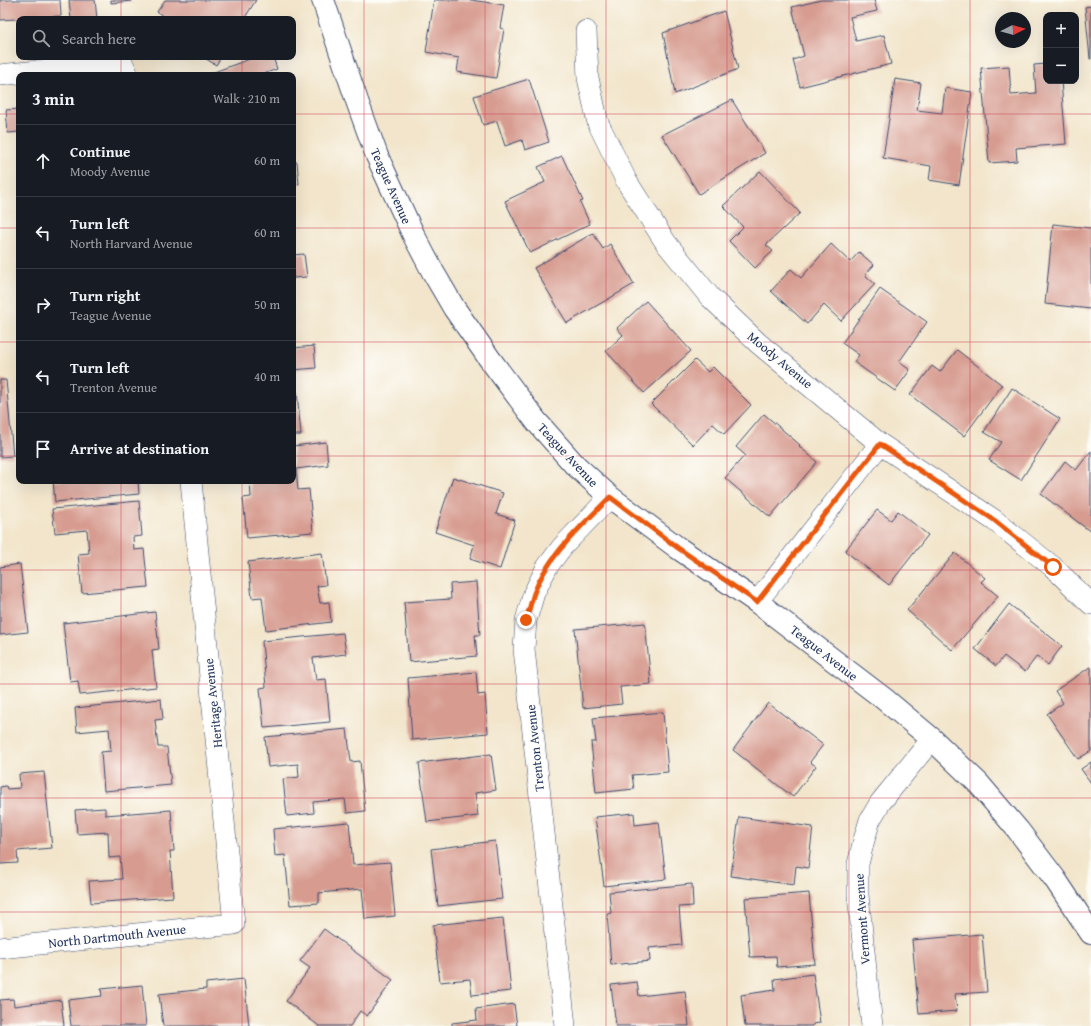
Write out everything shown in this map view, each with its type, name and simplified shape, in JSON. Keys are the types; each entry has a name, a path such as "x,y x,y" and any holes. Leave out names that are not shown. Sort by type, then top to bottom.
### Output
{"street":[{"name":"Teague Avenue","path":"323,0 354,94 377,156 414,236 454,308 536,421 574,464 610,497 678,548 757,602 883,698 932,739 979,784 1018,830 1055,879 1091,933"},
{"name":"Moody Avenue","path":"586,31 588,78 598,123 627,182 666,243 710,297 758,343 880,444 994,520 1053,567 1091,604"},
{"path":"62,72 125,69"},
{"path":"0,75 16,74"},
{"path":"757,602 880,444"},
{"name":"Heritage Avenue","path":"191,484 234,924"},
{"name":"Trenton Avenue","path":"565,1026 524,649 526,620 534,593 547,567 562,547 610,497"},
{"name":"Vermont Avenue","path":"872,1026 858,895 858,864 870,820 880,803 932,739"},
{"name":"North Dartmouth Avenue","path":"0,948 234,924"}],"building":[{"path":"0,0 60,0 61,16 16,16 16,19 0,20"},
{"path":"69,0 95,0 97,16 71,16"},
{"path":"111,0 132,0 132,1 111,3"},
{"path":"165,0 256,0 246,16 163,16 157,12"},
{"path":"434,0 471,0 504,5 500,28 504,29 496,78 457,72 459,58 426,52"},
{"path":"821,0 874,0 877,11 850,17 856,41 884,35 891,64 800,87 793,60 804,56 792,7"},
{"path":"1091,6 1091,59 1090,59 1085,7"},
{"path":"724,11 738,69 675,94 663,33"},
{"path":"208,60 219,60 216,65"},
{"path":"247,60 274,60 277,69 269,72 214,72"},
{"path":"1043,64 1043,84 1061,84 1066,144 1016,148 1017,161 989,163 981,68 1009,66 1011,95 1036,93 1034,65"},
{"path":"529,79 549,142 525,150 522,140 505,146 497,121 483,125 474,96"},
{"path":"895,79 921,83 917,110 942,113 945,88 972,92 959,185 929,180 931,166 883,158"},
{"path":"732,100 765,153 699,194 662,135"},
{"path":"16,109 16,132 8,133 6,110"},
{"path":"562,156 583,201 580,202 590,224 530,253 505,201 545,182 538,167"},
{"path":"296,162 297,162 299,184 296,184"},
{"path":"760,171 800,213 766,245 773,251 755,268 729,241 743,227 723,206"},
{"path":"1053,224 1091,228 1091,309 1045,304"},
{"path":"593,233 603,249 610,244 634,284 567,323 534,268"},
{"path":"831,244 850,262 859,252 874,265 865,275 875,284 841,321 824,305 807,324 771,291 791,269 801,278"},
{"path":"304,254 307,277 296,278 296,255"},
{"path":"880,289 927,322 899,362 910,370 895,391 854,362 859,355 842,343"},
{"path":"646,301 691,351 644,393 606,351 623,335 617,328"},
{"path":"314,346 316,368 296,370 296,348"},
{"path":"957,350 1002,385 964,436 910,395 932,366 940,372"},
{"path":"695,360 708,372 713,367 751,405 724,434 713,424 693,445 651,404"},
{"path":"0,380 6,380 13,456 0,457"},
{"path":"1012,388 1060,419 1021,480 989,460 1001,442 984,432"},
{"path":"297,392 301,435 296,435"},
{"path":"764,414 817,462 770,517 725,478 745,455 736,447"},
{"path":"326,442 328,465 296,469 296,446"},
{"path":"1091,451 1091,532 1041,494 1065,461 1076,470"},
{"path":"296,469 298,490 309,489 313,532 247,538 243,498 251,497 250,484 296,484"},
{"path":"453,477 503,493 496,514 515,520 500,569 470,559 474,545 435,532"},
{"path":"53,484 138,484 139,494 55,502"},
{"path":"139,501 142,536 133,537 134,550 144,549 148,587 82,593 78,554 89,553 87,530 55,533 52,509"},
{"path":"877,510 891,520 898,511 928,535 889,585 845,551"},
{"path":"322,553 326,585 317,586 320,603 329,602 331,622 266,630 262,597 252,598 248,562"},
{"path":"955,553 985,578 981,582 998,596 952,650 907,610"},
{"path":"20,564 28,632 0,635 0,567"},
{"path":"476,582 480,635 475,635 477,656 409,662 404,602 451,599 450,584"},
{"path":"1009,604 1062,646 1048,665 1037,656 1025,672 1004,656 996,666 975,649"},
{"path":"155,612 159,649 152,650 156,687 80,695 78,681 70,682 63,623"},
{"path":"645,623 651,684 620,687 622,704 583,708 575,629"},
{"path":"343,633 346,654 313,658 316,680 326,679 330,722 264,728 260,688 266,687 262,641"},
{"path":"1090,667 1091,751 1078,759 1047,714 1063,703 1055,691"},
{"path":"476,672 478,695 485,694 488,733 412,740 408,678"},
{"path":"161,699 163,719 155,720 158,747 167,747 171,785 104,791 101,752 111,751 109,729 77,732 75,708"},
{"path":"768,703 823,745 810,762 816,766 793,797 733,750"},
{"path":"663,712 668,772 632,775 634,789 596,793 591,742 596,742 593,718"},
{"path":"347,729 351,762 360,761 365,811 347,813 345,799 313,802 314,813 287,816 283,779 299,777 298,764 268,767 265,737"},
{"path":"491,754 496,790 475,793 478,816 427,822 419,763"},
{"path":"1091,762 1091,783 1081,769"},
{"path":"44,772 52,848 17,851 18,863 0,864 0,787 6,786 7,789 20,788 19,774"},
{"path":"105,808 105,815 171,810 174,851 170,851 173,897 91,903 89,881 122,879 120,857 109,858 108,832 77,834 75,810"},
{"path":"634,813 635,825 659,822 666,879 604,886 595,817"},
{"path":"739,817 813,827 808,868 796,866 794,885 731,876"},
{"path":"349,822 353,865 390,862 395,916 365,919 362,889 319,893 319,903 290,905 285,855 275,856 273,829"},
{"path":"495,841 502,899 438,906 431,849"},
{"path":"692,884 693,906 679,907 682,945 649,948 650,961 611,965 607,914 611,913 609,892"},
{"path":"809,893 815,964 777,967 776,956 750,957 745,898"},
{"path":"503,918 511,991 472,995 470,979 440,982 433,925"},
{"path":"324,929 393,980 367,1016 360,1011 350,1026 319,1026 286,1001 310,968 300,961"},
{"path":"982,934 987,992 955,994 957,1011 919,1014 912,940"},
{"path":"813,974 820,1023 813,1024 813,1026 745,1026 741,995 775,990 774,979"},
{"path":"244,979 249,1026 163,1026 159,994 206,989 206,983"},
{"path":"637,982 639,996 685,991 689,1026 616,1026 611,985"},
{"path":"142,985 146,1026 71,1026 68,1000 102,996 101,989"},
{"path":"13,999 14,1006 61,1000 64,1026 0,1026 0,1000"},
{"path":"514,1004 517,1026 452,1026 452,1023 477,1020 476,1009"}],"route":[{"path":"526,620 534,593 547,567 562,547 610,497 678,548 757,602 880,444 994,520 1053,567"}]}
